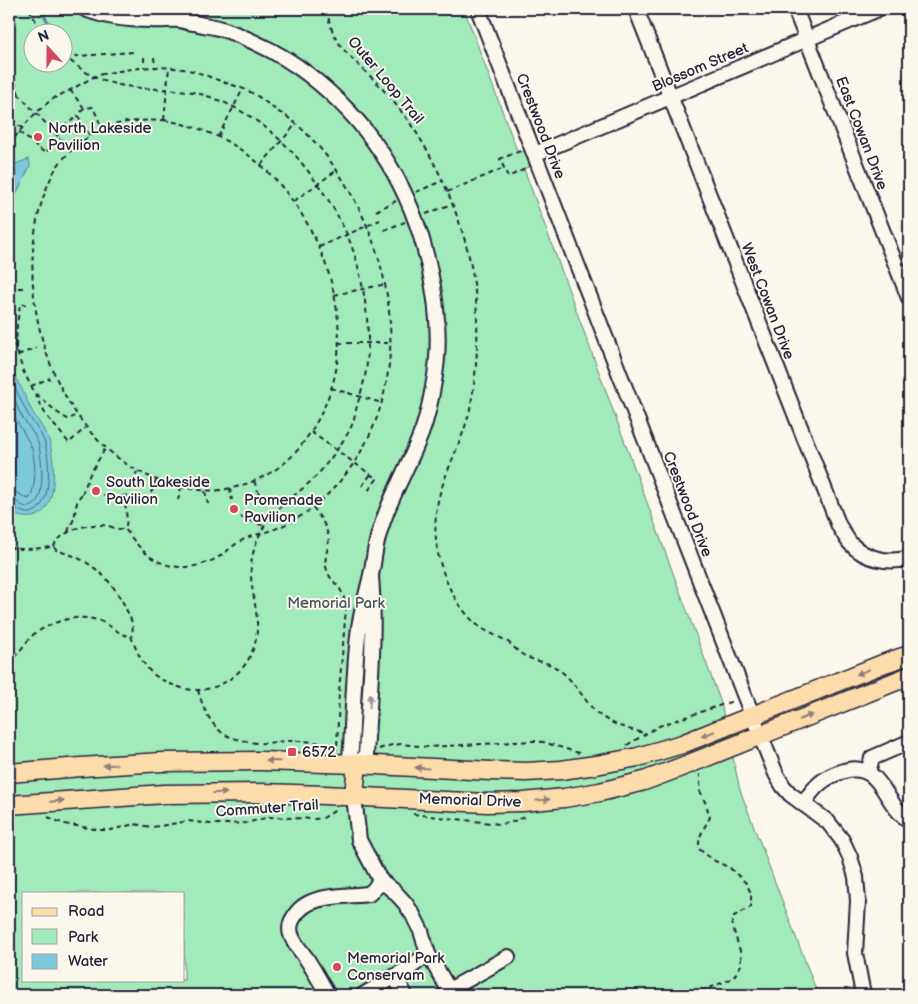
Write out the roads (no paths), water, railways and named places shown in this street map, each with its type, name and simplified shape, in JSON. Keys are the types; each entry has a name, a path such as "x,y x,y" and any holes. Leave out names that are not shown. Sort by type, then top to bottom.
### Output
{"main road":[{"name":"Memorial Drive","path":"9,773 168,762 260,760 491,771 561,770 638,757 682,744 909,655"},
{"name":"Memorial Drive","path":"9,805 164,794 263,793 488,803 564,798 600,792 644,781 909,676"},
{"path":"354,796 356,764"}],"street":[{"path":"85,9 118,18 180,20 219,28 271,50 290,61 329,91 364,127 387,161 415,217 432,282 437,321 436,364 433,387 420,436 385,516 376,545 371,576 363,605 350,756 356,764"},
{"name":"Crestwood Drive","path":"478,9 776,774 790,794 828,822 842,840 850,857 856,877 858,901 855,953 864,995"},
{"name":"West Cowan Drive","path":"636,9 839,526 850,543 864,554 880,559 909,558"},
{"name":"East Cowan Drive","path":"796,9 909,298"},
{"name":"Blossom Street","path":"535,154 878,9"},
{"path":"868,772 872,758 909,742"},
{"path":"803,804 813,789 833,774 858,768 868,772 881,784 899,812 909,820"},
{"path":"354,796 359,840 380,880 405,903 421,931 428,954 450,994 508,957"},
{"path":"328,995 293,940 290,929 291,921 304,904 325,898 369,894 380,880"},
{"path":"364,995 428,954"},
{"path":"395,976 405,995"}],"water":[{"path":"9,158 15,164 29,159 30,166 15,197 9,217"},
{"path":"9,356 19,385 50,442 52,454 54,471 50,500 41,514 33,517 16,515 9,506"}],"waterway":[{"path":"40,9 48,22"}],"place":[{"name":"North Lakeside Pavilion","path":"38,137"},
{"name":"South Lakeside Pavilion","path":"96,491"},
{"name":"Promenade Pavilion","path":"234,509"},
{"name":"6572","path":"292,752"},
{"name":"Memorial Park Conservam","path":"337,967"}],"park label":[{"name":"Memorial Park","path":"336,603"}]}
